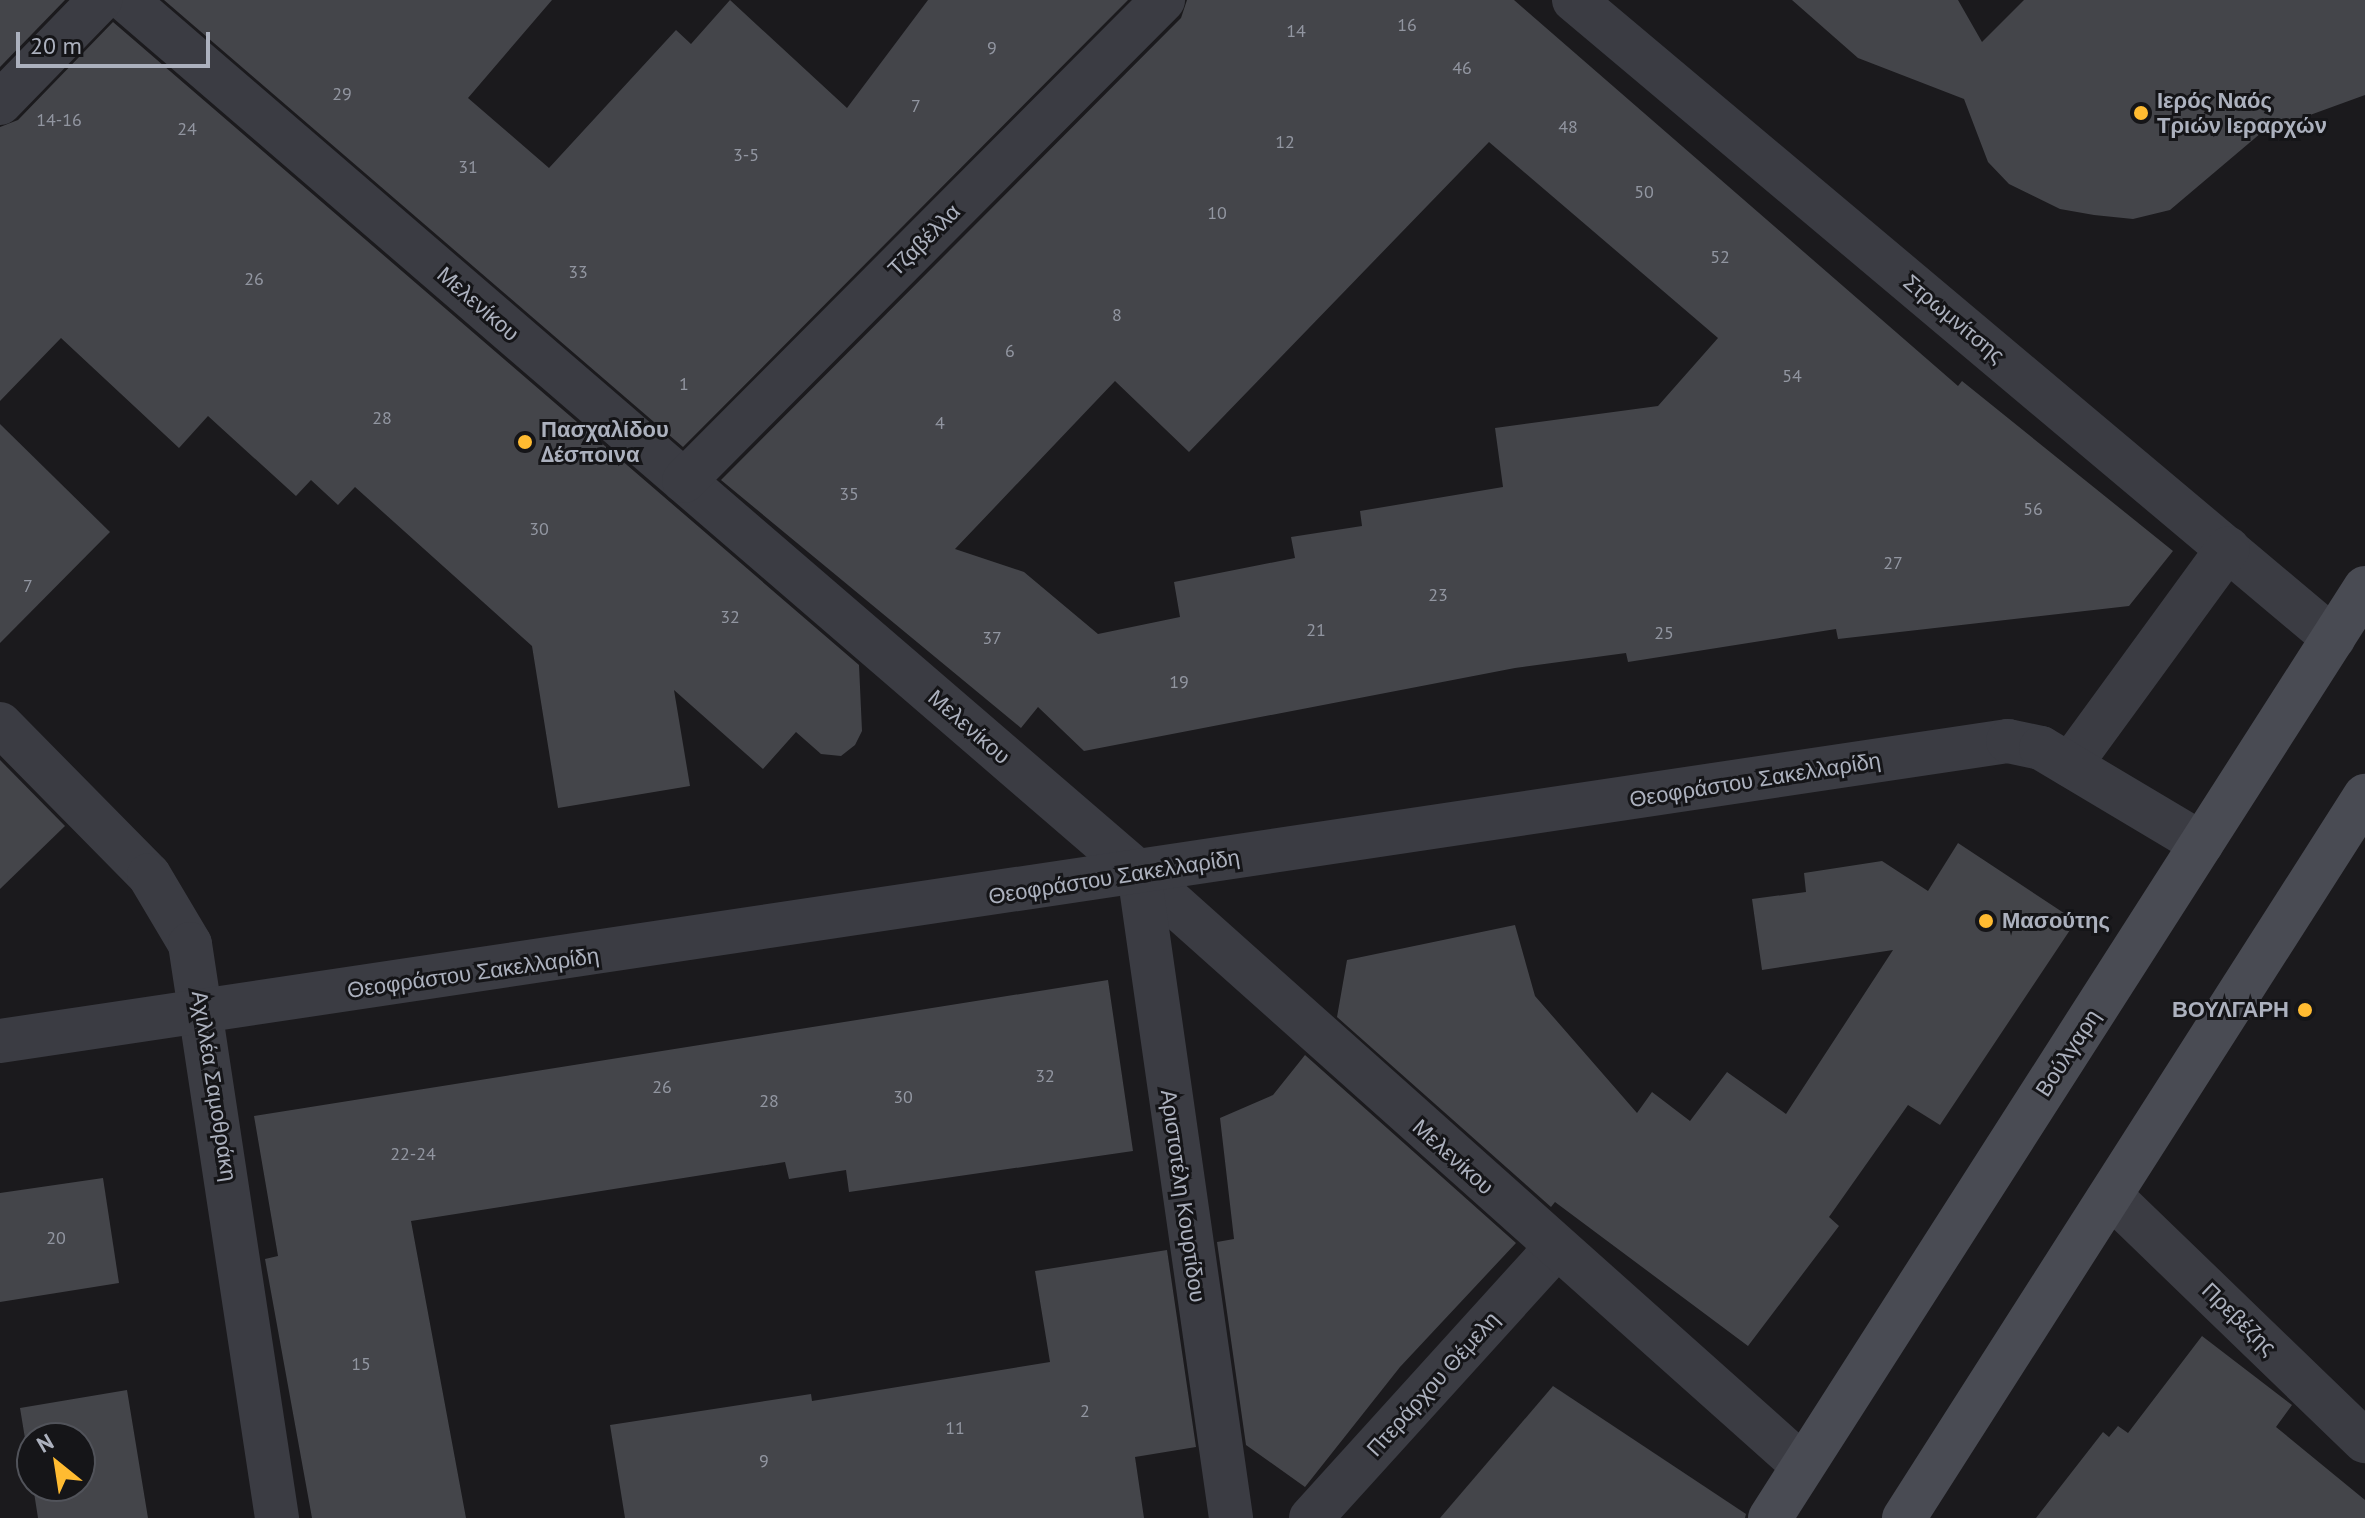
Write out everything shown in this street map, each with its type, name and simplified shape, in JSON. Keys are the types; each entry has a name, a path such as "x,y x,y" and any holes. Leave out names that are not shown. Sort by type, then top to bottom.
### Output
{"main road":[{"name":"Βούλγαρη","path":"1770,1518 2365,588"},
{"path":"1904,1518 2113,1198 2365,796"}],"street":[{"path":"0,103 100,0"},
{"name":"Μελενίκου","path":"126,0 1139,873 1555,1249 1802,1465"},
{"name":"Τζαβέλλα","path":"684,481 1163,0"},
{"name":"Στρωμνίτσης","path":"1574,0 2333,638"},
{"path":"2070,765 2228,548"},
{"name":"Αχιλλέα Σαμοθράκη","path":"0,724 167,895 190,944 204,1013 277,1518"},
{"name":"Θεοφράστου Σακελλαρίδη","path":"0,1041 204,1013 2008,741 2028,742 2202,844"},
{"name":"Αριστοτέλη Κουρτίδου","path":"1139,873 1231,1518"},
{"name":"Πρεβέζης","path":"2113,1198 2365,1441"},
{"name":"Πτεράρχου Θέμελη","path":"1311,1518 1555,1249"}],"building":[{"path":"0,0 65,0 0,67"},
{"path":"164,0 552,0 468,98 549,168 676,30 691,44 730,0 847,108 928,0 1128,0 683,447"},
{"path":"1187,0 1514,0 1958,386 1962,381 2173,551 2129,606 1838,639 1836,629 1628,662 1626,653 1515,668 1084,751 1038,707 1021,728 721,480 1181,18","holes":["1489,142 1718,338 1658,406 1495,428 1503,487 1360,511 1362,526 1291,537 1295,558 1174,582 1180,617 1098,634 1024,572 955,549 1115,381 1189,452"]},
{"name":"Ιερός Ναός Τριών Ιεραρχών","path":"1792,0 1958,0 1982,42 2024,0 2365,0 2365,95 2261,133 2170,210 2133,219 2094,215 2060,209 2009,184 1988,162 1964,99 1858,58"},
{"path":"113,22 859,665 862,731 855,745 841,756 821,754 796,732 763,769 674,690 690,786 558,808 532,646 355,487 338,505 311,480 296,496 208,416 179,448 61,338 0,401 0,127 18,120"},
{"path":"0,424 110,532 0,643"},
{"path":"0,760 65,826 0,889"},
{"path":"1958,843 2076,921 1940,1125 1908,1105 1829,1217 1839,1226 1748,1346 1555,1202 1551,1207 1337,1017 1347,960 1515,925 1535,996 1637,1113 1652,1092 1690,1121 1727,1072 1786,1114 1893,950 1762,970 1752,899 1806,892 1804,873 1882,861 1928,891"},
{"path":"1108,980 1133,1151 849,1192 846,1170 789,1179 785,1162 411,1221 466,1518 312,1518 265,1259 278,1256 254,1116"},
{"path":"1305,1055 1516,1243 1400,1367 1305,1487 1246,1445 1217,1242 1234,1239 1220,1118 1273,1095"},
{"path":"103,1178 119,1283 0,1302 0,1193"},
{"path":"1167,1250 1196,1447 1135,1457 1144,1518 625,1518 610,1425 811,1394 812,1401 1050,1362 1035,1271"},
{"path":"2202,1336 2292,1405 2276,1427 2365,1500 2365,1518 2036,1518 2103,1432 2109,1437 2118,1426 2128,1433"},
{"path":"1553,1386 1746,1514 1745,1518 1440,1518"},
{"path":"127,1390 148,1518 38,1518 36,1502 96,1502 96,1422 22,1422 20,1408"}],"place":[{"name":"Ιερός Ναός Τριών Ιεραρχών","path":"2141,113"},
{"name":"Πασχαλίδου Δέσποινα","path":"525,442"},
{"name":"Μασούτης","path":"1986,921"},
{"name":"ΒΟΥΛΓΑΡΗ","path":"2305,1010"}]}
